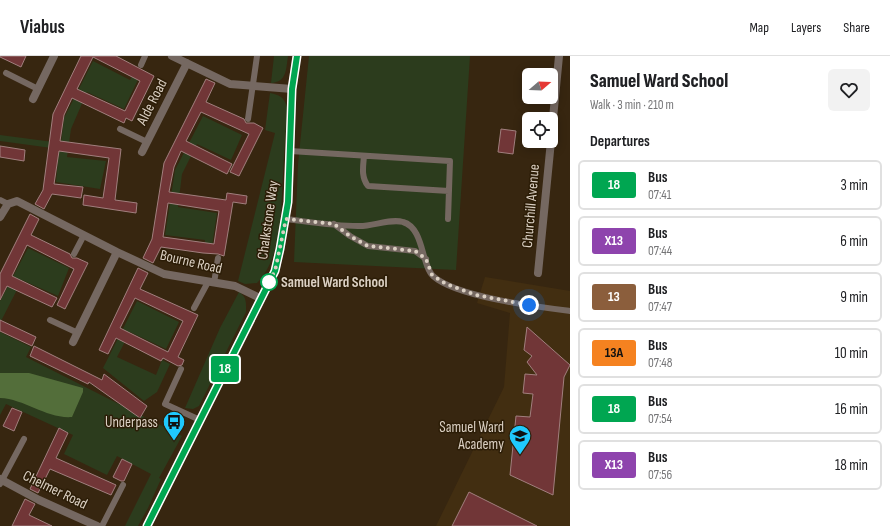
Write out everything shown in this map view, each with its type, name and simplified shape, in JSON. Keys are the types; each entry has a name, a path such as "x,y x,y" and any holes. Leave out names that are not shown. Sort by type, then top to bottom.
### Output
{"street":[{"path":"33,100 54,56"},
{"name":"Chalkstone Way","path":"147,526 260,298 275,271 286,219 292,89 297,56"},
{"name":"Churchill Avenue","path":"554,112 559,56"},
{"path":"175,57 186,64 230,84 292,89"},
{"name":"Alde Road","path":"142,152 186,64"},
{"name":"Churchill Avenue","path":"538,273 550,148"},
{"name":"Bourne Road","path":"8,204 18,201 117,252 164,274 235,286 260,298"},
{"path":"0,217 8,204"},
{"path":"73,342 117,252"},
{"name":"Chelmer Road","path":"1,481 97,526"}],"lane":[{"path":"141,65 145,56"},
{"path":"248,119 257,56"},
{"path":"6,73 38,89"},
{"path":"120,129 147,142"},
{"path":"290,151 450,161 448,219"},
{"path":"364,156 363,174 365,182 368,186 449,191"},
{"path":"0,200 8,204"},
{"path":"286,219 359,227 390,222 403,222 412,229 418,238 432,275 446,284 476,295 542,308 570,311"},
{"path":"334,224 350,236 368,246 415,251 426,259"},
{"path":"74,254 84,235"},
{"path":"194,308 211,282 218,258"},
{"path":"50,320 78,334"},
{"path":"181,369 166,404 200,420"},
{"path":"1,481 24,439"},
{"path":"102,526 123,485"}],"shaded area":[{"name":"Samuel Ward Academy","path":"485,277 570,291 570,526 436,526 504,387 510,313 477,303"}],"green space":[{"path":"274,56 288,56 285,74 280,80 271,83"},
{"path":"309,56 470,56 456,270 294,262 298,164"},
{"path":"93,61 130,80 137,67 142,71 124,109 87,92 71,129 67,157 106,161 100,189 56,182 59,149 0,141 0,135 61,143 64,118"},
{"path":"270,93 281,97 287,107 279,232 276,247 265,273 257,283 245,284 238,281 275,133 265,130"},
{"path":"203,116 242,135 231,160 197,144 182,174 178,207 217,213 211,253 204,253 205,240 165,235 175,170"},
{"path":"28,248 69,268 58,296 22,280 0,323 0,301"},
{"path":"239,292 245,298 246,312 199,406 193,409 185,408 220,328"},
{"path":"137,301 179,322 166,349 130,332 117,357 156,375 162,360 170,364 157,392 144,401 103,368"},
{"path":"0,332 31,347 26,357 182,436 159,478 161,479 138,526 125,526 151,474 117,456 107,475 64,454 73,435 6,404 0,415"},
{"path":"0,373 29,373 83,388 83,392 72,417 54,415 9,399 0,398"}],"building":[{"path":"0,56 26,56 21,67"},
{"path":"81,56 116,56 154,76 132,121 126,118 124,123 72,98 64,115 60,141 121,149 115,200 137,203 136,213 83,205 84,195 103,198 109,158 59,151 54,184 83,187 81,198 52,194 44,209 35,204 43,190 53,114","holes":["93,57 140,81 125,111 77,89"]},
{"path":"206,79 215,83 206,102 244,119 246,123 254,123 263,128 239,176 230,172 249,134 201,112 186,141 232,164 227,174 181,151 174,167 169,192 226,200 227,193 247,196 246,204 233,202 224,256 161,247 153,263 143,258 152,239 164,163","holes":["168,203 219,211 214,244 163,237"]},
{"path":"501,129 516,131 513,154 498,152"},
{"path":"0,146 25,150 24,161 0,157"},
{"path":"30,214 39,219 31,235 70,254 72,258 77,258 88,263 65,309 57,305 74,269 27,245 12,276 57,298 52,307 7,286 0,300 0,274"},
{"path":"138,268 148,273 140,289 198,315 178,357 184,360 182,365 178,366 163,358 161,361 116,338 108,354 99,350","holes":["135,298 183,321 168,352 120,328"]},
{"path":"0,320 36,337 32,346 0,331"},
{"path":"527,327 570,365 564,377 553,495 510,475 516,416 530,417 533,394 523,393 525,374 537,375 527,362 532,356 524,350"},
{"path":"34,346 102,380 104,374 147,406 140,418 89,382 88,384 30,356"},
{"path":"12,408 22,412 14,431 3,426"},
{"path":"59,428 68,433 56,458 116,485 111,495 50,469 38,493 30,489"},
{"path":"122,459 132,464 124,481 113,477"},
{"path":"469,492 537,526 452,526"},
{"path":"25,499 35,504 29,515 52,526 12,526"}],"bus line":[{"name":"18","path":"147,526 260,298 275,271 288,202 292,89 297,56"}],"place":[{"name":"Samuel Ward School","path":"269,282"},
{"name":"Underpass","path":"174,442"},
{"name":"Samuel Ward Academy","path":"520,456"}],"route":[{"path":"269,282 267,284 275,271 286,219 334,224 350,236 368,246 393,250 415,251 426,259 432,275 446,284 476,295 529,305"}]}
